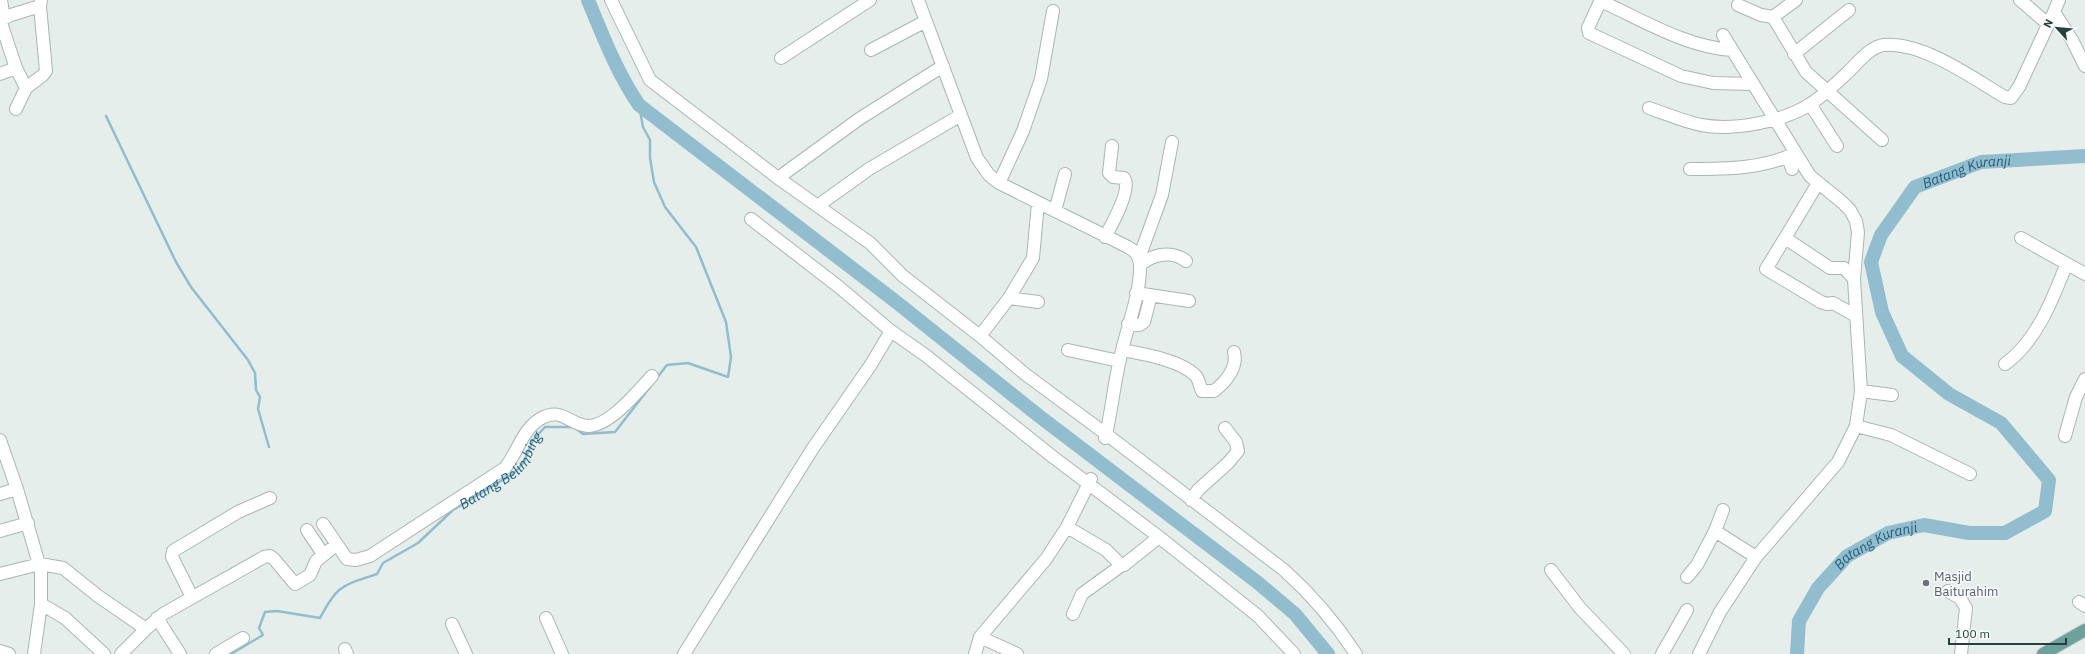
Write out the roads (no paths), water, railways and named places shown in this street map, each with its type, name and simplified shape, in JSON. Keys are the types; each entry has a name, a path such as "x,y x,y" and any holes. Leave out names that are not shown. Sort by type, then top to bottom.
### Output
{"main road":[{"path":"2043,654 2085,630"}],"street":[{"path":"1,0 1,20 16,68 26,88"},
{"path":"611,0 650,80 778,178 870,243 903,276 980,336 1025,374 1284,570 1309,592 1340,630 1356,654"},
{"path":"781,58 870,0"},
{"path":"918,0 977,158 989,175 999,183 1135,252 1139,262"},
{"path":"1738,5 1761,15 1773,17 1796,0"},
{"path":"2020,0 2048,24"},
{"path":"1649,108 1702,125 1745,126 1777,119 1810,104 1827,92 1875,49 1886,45 1912,49 1937,58 2005,97 2011,98 2014,96 2019,87 2059,0"},
{"path":"1,20 40,3 46,70 43,75 26,88 16,109"},
{"path":"1732,50 1720,49 1686,40 1605,3 1599,4 1588,28 1588,31 1592,34 1676,74 1713,83 1752,84"},
{"path":"1794,54 1849,10"},
{"path":"999,183 1023,131 1041,79 1053,11"},
{"path":"2054,12 2072,40 2085,66"},
{"path":"1773,17 1806,72 1882,140"},
{"path":"871,50 926,21"},
{"path":"1699,654 1720,612 1756,557 1838,462 1856,426 1862,391 1854,279 1858,232 1856,221 1846,206 1810,176 1792,155 1777,119 1752,84 1723,35"},
{"path":"778,178 859,119 943,66"},
{"path":"0,74 16,68"},
{"path":"1810,104 1837,146"},
{"path":"821,208 823,202 868,169 961,115"},
{"path":"1106,436 1114,400 1120,355 1136,293 1139,262 1162,195 1172,142"},
{"path":"1105,237 1119,209 1126,182 1124,178 1113,177 1109,173 1112,146"},
{"path":"1690,169 1727,169 1770,163 1792,155"},
{"path":"1792,155 1792,169"},
{"path":"1055,211 1065,174"},
{"path":"1818,183 1766,268 1821,302 1827,304 1833,303 1856,316"},
{"path":"980,336 1010,298 1033,258 1038,203"},
{"path":"751,219 839,287 891,331 925,354 1090,482 1258,616 1294,654"},
{"path":"1785,238 1830,268 1844,268 1854,279"},
{"path":"2021,238 2085,274"},
{"path":"1139,262 1164,254 1179,256 1186,261"},
{"path":"2006,364 2023,348 2054,296 2066,264"},
{"path":"1136,293 1189,301"},
{"path":"1128,324 1139,325 1144,322 1151,295"},
{"path":"1010,298 1038,302"},
{"path":"684,654 813,448 870,366 891,331"},
{"path":"1068,350 1163,358 1177,364 1196,377 1202,391 1214,391 1224,382 1235,365 1234,352"},
{"path":"323,524 345,557 350,560 358,560 370,556 504,468 514,456 525,432 530,425 540,418 550,414 560,414 576,423 588,426 601,422 627,403 652,376"},
{"path":"2065,436 2076,397 2085,379"},
{"path":"1862,391 1892,395"},
{"path":"1856,426 1891,435 1970,474"},
{"path":"1191,500 1198,490 1228,463 1238,451 1236,442 1225,428"},
{"path":"0,440 28,522 40,564 42,582 41,604 34,654"},
{"path":"976,654 980,637 1046,559 1067,527 1090,482"},
{"path":"0,494 17,489"},
{"path":"192,597 172,557 173,551 238,512 270,498"},
{"path":"1687,577 1697,565 1715,530 1723,510"},
{"path":"0,531 28,522"},
{"path":"1067,527 1106,550 1122,565"},
{"path":"307,530 323,554"},
{"path":"1715,530 1756,557"},
{"path":"1073,614 1082,594 1122,565 1126,564 1159,537"},
{"path":"121,654 157,618 267,556 274,559 292,582 296,584 311,574 316,561 336,545"},
{"path":"0,574 40,564 66,570 98,596 146,628"},
{"path":"1551,570 1580,608 1624,654"},
{"path":"1948,592 1960,598 1966,608 1961,654"},
{"path":"41,604 65,618 104,654"},
{"path":"1662,654 1687,610"},
{"path":"157,618 180,654"},
{"path":"546,618 562,654"},
{"path":"452,624 466,654"},
{"path":"980,637 1017,654"},
{"path":"216,654 243,638"},
{"path":"0,651 8,654"}],"waterway":[{"path":"588,0 617,67 639,105 895,301 1039,416 1257,582 1295,614 1328,654"},
{"name":"Batang Belimbing","path":"639,105 643,127 650,140 650,158 654,182 665,207 696,247 726,322 731,357 728,377 688,363 667,365 656,379"},
{"path":"106,116 176,262 191,287 248,360 255,373 256,390 260,397 258,409 269,447"},
{"name":"Batang Kuranji","path":"1797,654 1799,621 1818,588 1847,556 1888,533 1924,525 1969,533 2005,533 2045,511 2049,480 2001,423 1949,394 1902,356 1882,312 1871,262 1881,235 1915,187 1981,162 2085,156"},
{"name":"Batang Belimbing","path":"231,654 263,635 259,628 265,612 277,611 320,618 332,598 342,588 348,584 377,574 383,563 418,543 453,510 514,473 524,462 533,440 545,427 574,427 583,434 615,432 650,387"}],"place":[{"name":"Masjid Baiturahim","path":"1926,583"}]}
